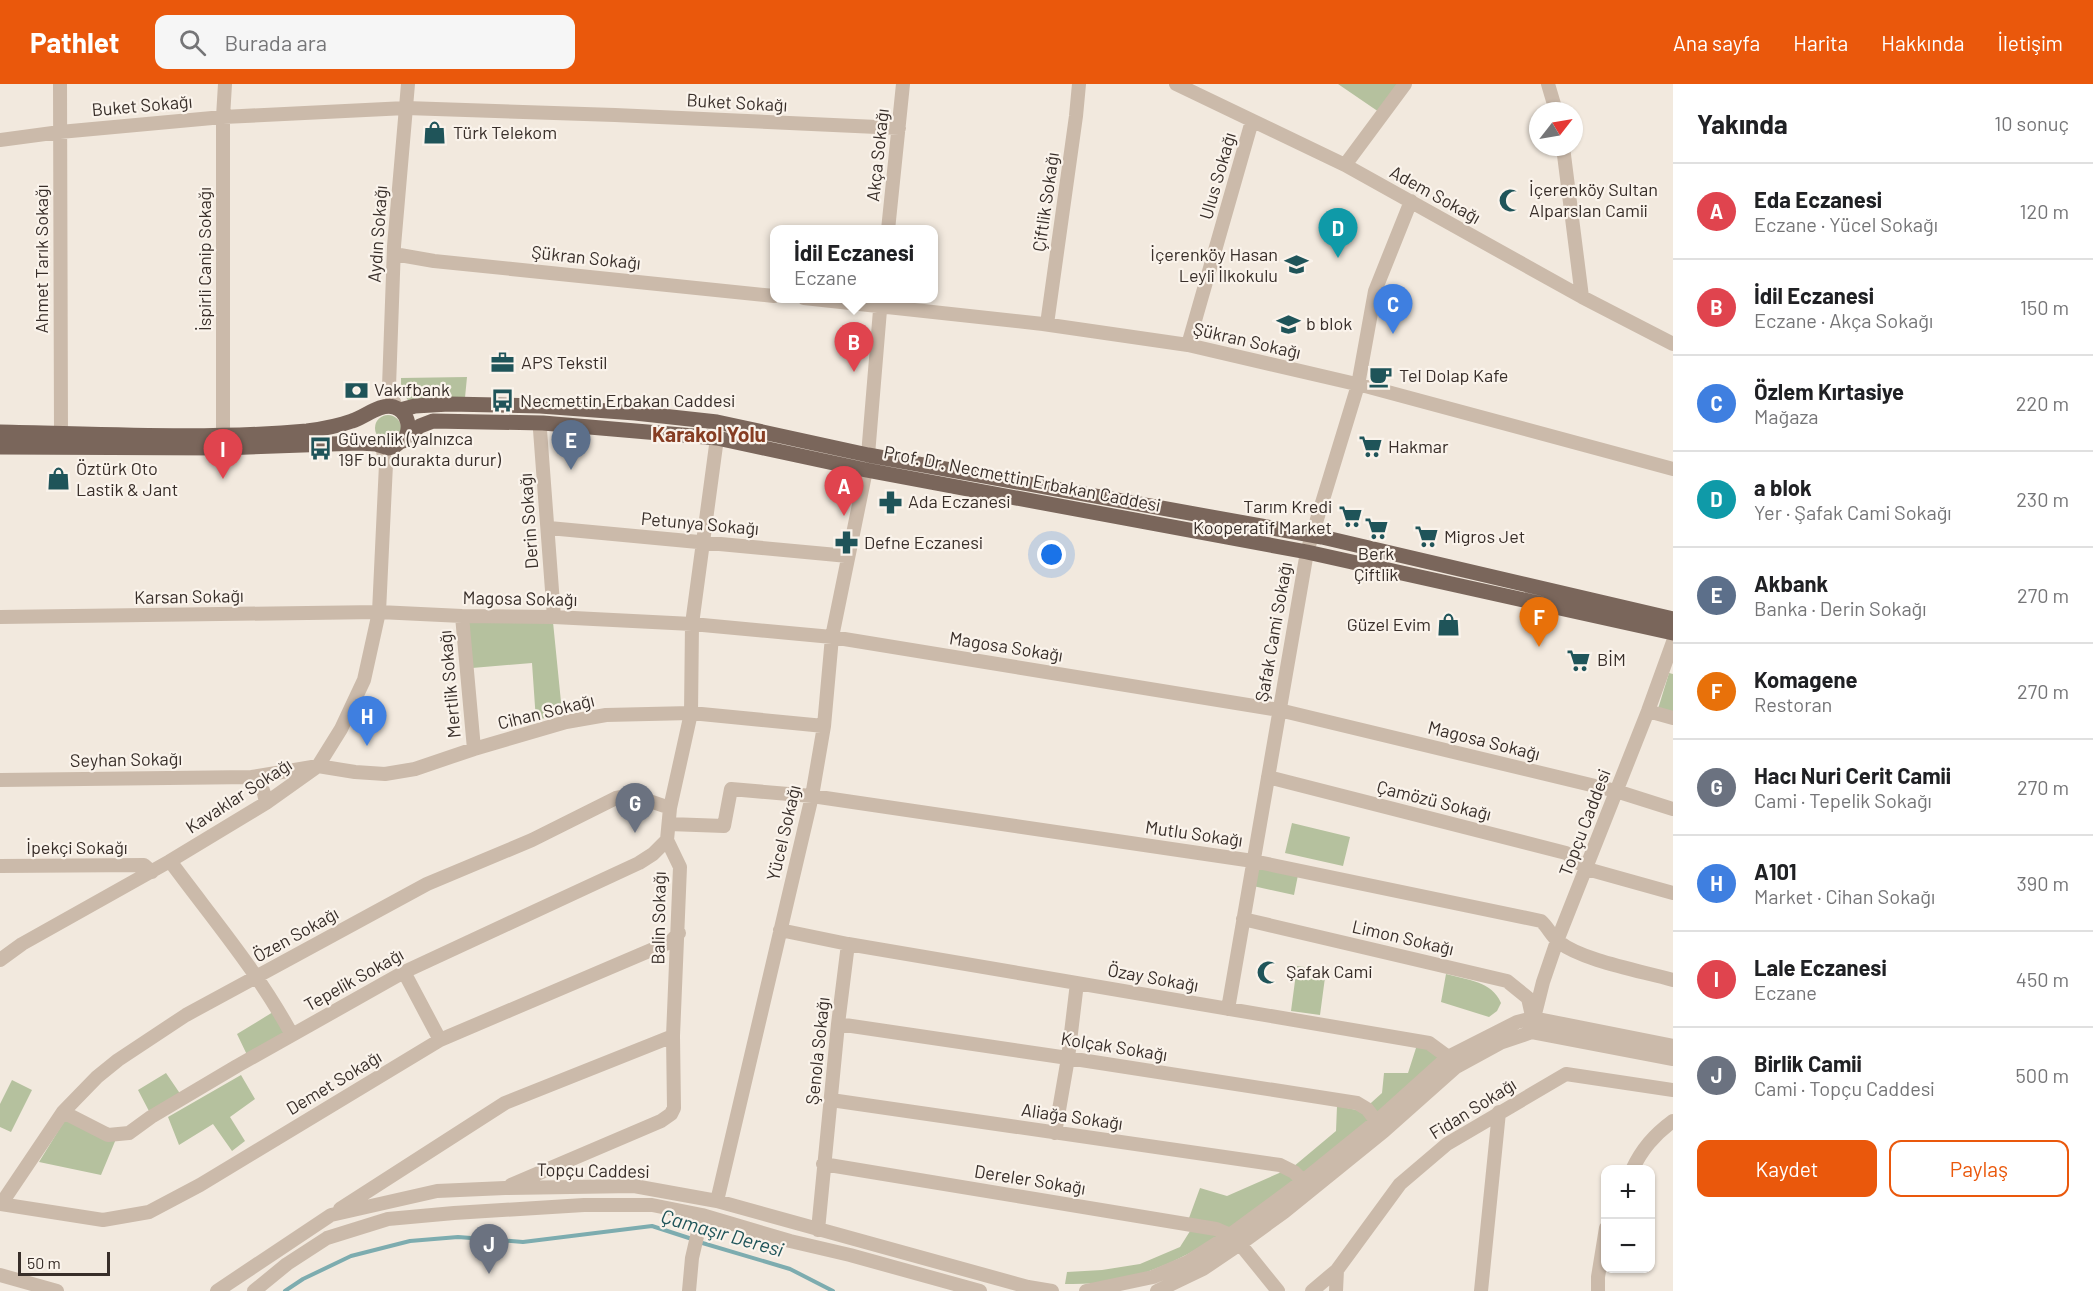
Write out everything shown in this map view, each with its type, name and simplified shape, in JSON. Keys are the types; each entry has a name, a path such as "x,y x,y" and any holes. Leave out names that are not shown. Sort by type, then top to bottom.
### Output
{"main road":[{"name":"Prof. Dr. Necmettin Erbakan Caddesi","path":"0,432 224,435 308,431 337,426 388,409 448,404 566,407 717,422 867,462 1306,552 1673,633"},
{"path":"0,447 224,448 320,444 389,445 405,438 409,426 408,420 388,409 368,421 367,428 368,434 389,445"},
{"name":"Prof. Dr. Necmettin Erbakan Caddesi","path":"389,445 420,426 433,421 543,423 717,438 1310,536 1673,619"}],"street":[{"name":"Ahmet Tarık Sokağı","path":"60,84 61,433"},
{"name":"İspirli Canip Sokağı","path":"224,435 223,117 225,84"},
{"name":"Aydın Sokağı","path":"388,409 394,254 408,84"},
{"name":"Akça Sokağı","path":"889,225 903,84"},
{"name":"Çiftlik Sokağı","path":"1047,324 1079,84"},
{"name":"Adem Sokağı","path":"1176,84 1345,165 1582,297 1673,344"},
{"path":"1345,165 1405,84"},
{"path":"1548,84 1553,102"},
{"name":"Buket Sokağı","path":"0,140 60,132 223,117 406,108 899,128"},
{"name":"Ulus Sokağı","path":"1188,345 1252,121"},
{"path":"1564,156 1582,297"},
{"name":"Şafak Cami Sokağı","path":"1228,1009 1306,552 1358,385 1375,291 1411,201"},
{"name":"Şükran Sokağı","path":"394,254 434,261 770,296"},
{"path":"867,462 880,303"},
{"name":"Şükran Sokağı","path":"888,303 1188,345 1358,385 1673,469"},
{"name":"Derin Sokağı","path":"543,423 540,430 554,617"},
{"path":"667,840 670,808 691,713 692,624 717,438"},
{"name":"Kavaklar Sokağı","path":"0,960 22,944 152,872 266,802 318,766 340,729 364,680 379,612 386,464 389,445"},
{"name":"Yücel Sokağı","path":"717,1201 813,796 824,726 832,637 867,462"},
{"name":"Petunya Sokağı","path":"549,528 848,556"},
{"name":"Magosa Sokağı","path":"379,612 692,624 832,637 1279,710 1616,791 1673,809"},
{"name":"Karsan Sokağı","path":"0,617 379,612"},
{"name":"Mertlik Sokağı","path":"462,616 474,750"},
{"name":"Topçu Caddesi","path":"1532,1025 1557,941 1587,869 1673,642"},
{"path":"1648,711 1673,718"},
{"name":"Cihan Sokağı","path":"318,766 385,774 415,769 566,722 606,715 691,713 824,726"},
{"name":"Seyhan Sokağı","path":"0,780 252,777 318,766"},
{"path":"252,777 264,790 266,802"},
{"name":"Çamözü Sokağı","path":"1268,777 1566,853 1587,869 1673,893"},
{"name":"Mutlu Sokağı","path":"669,824 724,826 731,789 813,796 1253,861 1541,921 1557,941 1580,954 1673,980"},
{"name":"Özen Sokağı","path":"1,1204 63,1112 97,1077 118,1059 186,1015 427,884 532,840 616,798 632,795 670,808"},
{"name":"Balin Sokağı","path":"505,1188 661,1121 671,1114 674,1108 680,867 667,840"},
{"name":"Tepelik Sokağı","path":"63,1112 108,1135 129,1133 151,1117 404,972 639,863 653,854 667,840"},
{"path":"170,861 257,977 292,1035"},
{"name":"İpekçi Sokağı","path":"0,866 144,865 152,872"},
{"name":"Limon Sokağı","path":"1243,920 1508,981 1528,998 1532,1025"},
{"path":"780,930 848,944"},
{"name":"Demet Sokağı","path":"1,1204 103,1220 149,1212 180,1197 440,1040 670,942 679,933"},
{"name":"Özay Sokağı","path":"848,944 1428,1043 1452,1062"},
{"name":"Şenola Sokağı","path":"818,1230 848,944"},
{"path":"404,972 440,1040"},
{"path":"1055,1133 1068,1058 1077,983"},
{"path":"1157,1291 1203,1269 1235,1239 1307,1186 1381,1126 1452,1062 1517,1022 1673,1059"},
{"name":"Kolçak Sokağı","path":"838,1024 1357,1103 1367,1109 1381,1126"},
{"path":"1532,1025 1673,1046"},
{"path":"331,1215 505,1103 674,1036"},
{"name":"Fidan Sokağı","path":"1312,1291 1337,1270 1400,1184 1447,1144 1566,1074 1673,1090"},
{"name":"Aliağa Sokağı","path":"831,1100 1280,1165 1294,1172 1307,1186"},
{"path":"1480,1291 1499,1112"},
{"path":"1634,1165 1654,1135 1673,1121"},
{"name":"Dereler Sokağı","path":"824,1164 1216,1229 1235,1239"},
{"name":"Topçu Caddesi","path":"217,1291 331,1215 436,1191 634,1186 717,1201 1028,1287 1052,1291"},
{"name":"Topçu Caddesi","path":"254,1291 287,1264 327,1238 388,1219 584,1205 652,1205 700,1219 850,1255 980,1291"},
{"path":"689,1291 692,1258 700,1219"},
{"path":"1086,1291 1118,1289 1153,1277 1235,1239"},
{"path":"1235,1239 1278,1291"},
{"path":"1598,1291 1601,1264"},
{"path":"1336,1291 1337,1270"},
{"path":"0,1275 57,1291"}],"green space":[{"path":"1338,84 1399,84 1379,112"},
{"path":"467,377 464,408 409,402 401,389 401,378"},
{"path":"388,415 398,418 401,428 398,438 388,441 378,438 375,428 378,418"},
{"path":"467,622 553,622 562,712 536,721 532,663 472,668"},
{"path":"1669,673 1673,674 1673,714 1658,709"},
{"path":"1292,823 1350,837 1343,866 1285,853"},
{"path":"1258,866 1298,875 1294,895 1253,886"},
{"path":"1297,966 1326,970 1320,1015 1291,1011"},
{"path":"1446,974 1478,983 1492,990 1501,1003 1497,1011 1489,1017 1441,1002"},
{"path":"278,1009 292,1035 249,1059 237,1034"},
{"path":"1416,1048 1428,1048 1442,1057 1359,1131 1219,1236 1163,1266 1133,1276 1100,1283 1065,1284 1067,1272 1102,1270 1140,1264 1180,1247 1197,1220 1189,1218 1200,1188 1227,1196 1293,1167 1336,1131 1337,1106 1362,1111 1382,1093 1384,1073 1408,1073"},
{"path":"166,1073 181,1095 150,1113 138,1090"},
{"path":"241,1075 255,1099 230,1117 245,1141 232,1151 213,1124 179,1145 168,1117"},
{"path":"12,1080 32,1090 11,1132 0,1127 0,1104"},
{"path":"65,1120 116,1139 101,1175 39,1162"}],"waterway":[{"name":"Çamaşır Deresi","path":"285,1291 303,1279 351,1256 410,1241 458,1237 523,1242 652,1226 692,1239"},
{"name":"Çamaşır Deresi","path":"699,1242 790,1269 833,1291"}],"place":[{"name":"Türk Telekom","path":"435,133"},
{"name":"İçerenköy Sultan Alparslan Camii","path":"1511,200"},
{"name":"a blok","path":"1338,258"},
{"name":"İçerenköy Hasan Leyli İlkokulu","path":"1296,265"},
{"name":"b blok","path":"1288,324"},
{"name":"Özlem Kırtasiye","path":"1393,334"},
{"name":"APS Tekstil","path":"503,363"},
{"name":"İdil Eczanesi","path":"854,372"},
{"name":"Tel Dolap Kafe","path":"1381,376"},
{"name":"Vakıfbank","path":"356,390"},
{"name":"Necmettin Erbakan Caddesi","path":"502,401"},
{"name":"Hakmar","path":"1370,447"},
{"name":"Güvenlik (yalnızca 19F bu durakta durur)","path":"320,449"},
{"name":"Akbank","path":"571,470"},
{"name":"Öztürk Oto Lastik & Jant","path":"58,479"},
{"name":"Lale Eczanesi","path":"223,479"},
{"name":"Ada Eczanesi","path":"890,502"},
{"name":"Eda Eczanesi","path":"844,516"},
{"name":"Tarım Kredi Kooperatif Market","path":"1350,517"},
{"name":"Berk Çiftlik","path":"1376,528"},
{"name":"Migros Jet","path":"1426,537"},
{"name":"Defne Eczanesi","path":"846,543"},
{"name":"Güzel Evim","path":"1449,625"},
{"name":"Komagene","path":"1539,647"},
{"name":"BİM","path":"1579,660"},
{"name":"A101","path":"367,746"},
{"name":"Hacı Nuri Cerit Camii","path":"635,833"},
{"name":"Şafak Cami","path":"1268,972"},
{"name":"Birlik Camii","path":"489,1274"}],"district":[{"name":"Karakol Yolu","path":"709,435"}]}
